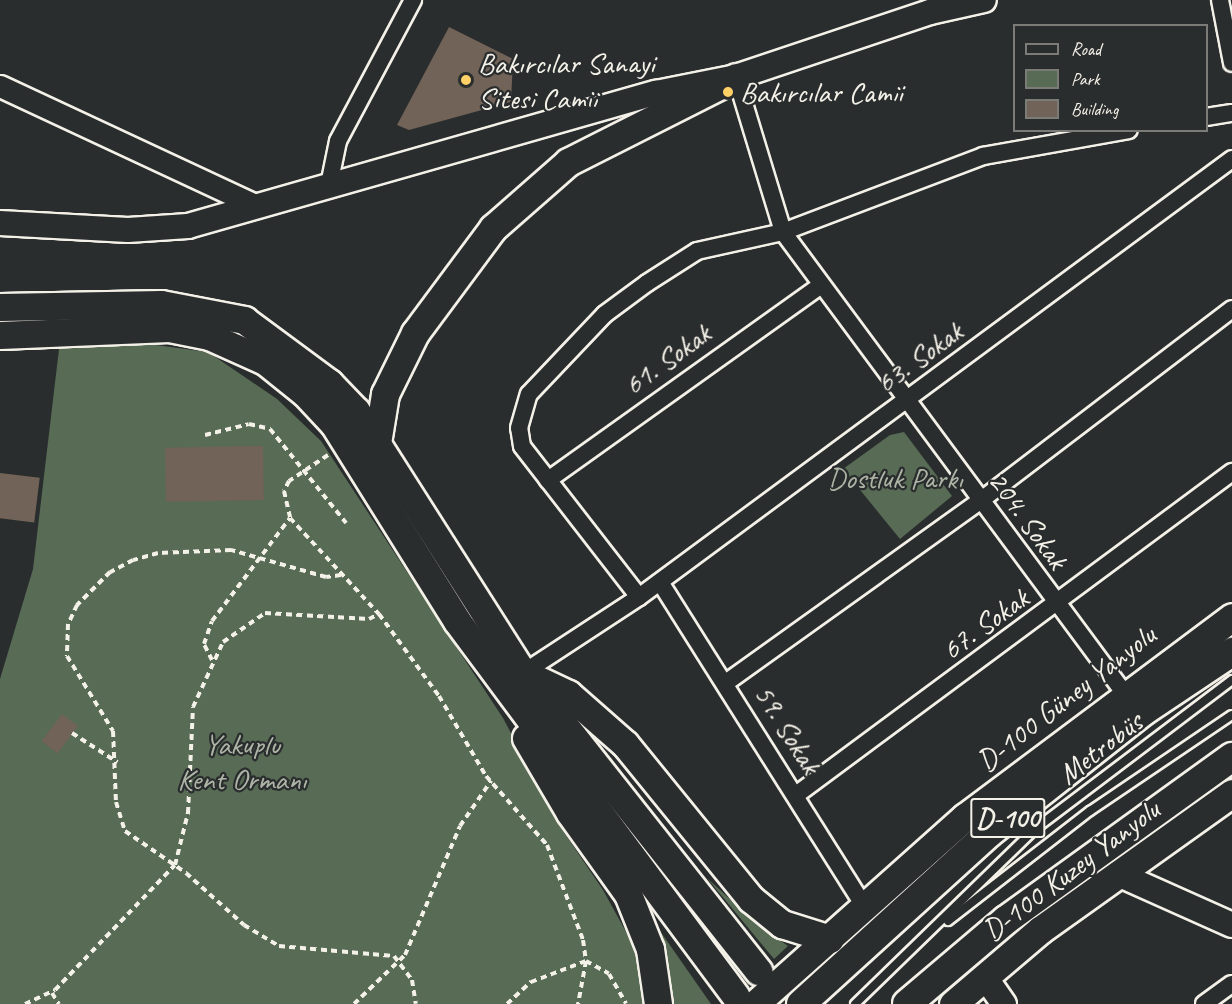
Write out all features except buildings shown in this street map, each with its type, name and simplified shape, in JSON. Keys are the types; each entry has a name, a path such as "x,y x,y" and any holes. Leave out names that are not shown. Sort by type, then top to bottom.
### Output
{"highway":[{"name":"D-100","path":"801,1004 989,833 1145,710 1232,652"},
{"name":"D-100","path":"907,1004 1006,920 1232,757"}],"main road":[{"path":"0,223 128,230 188,226 253,204 568,121 656,93 736,77 930,12 984,0"},
{"path":"378,443 385,394 415,333 493,228 568,162 736,77"},
{"path":"0,307 161,304 244,320 330,383 378,443 523,673 758,971"},
{"path":"0,335 102,327 169,328 209,336 266,361 305,393 346,443 493,670 746,1000"},
{"name":"D-100 Güney Yanyolu","path":"746,1000 830,939 965,817 1125,694 1232,617"},
{"path":"493,670 557,793 628,894 650,949 658,1004"},
{"path":"523,673 568,694 625,744 751,899 782,924 830,939"},
{"name":"D-100 Kuzey Yanyolu","path":"953,1004 1118,874 1232,793"},
{"path":"1118,874 1232,925"},
{"path":"985,977 1004,1004"}],"street":[{"path":"329,185 338,141 413,0"},
{"path":"1220,0 1232,63"},
{"name":"204. Sokak","path":"736,77 783,232 1056,605 1125,694"},
{"path":"0,86 253,204"},
{"path":"1208,117 1232,113"},
{"path":"639,597 522,446 519,428 529,394 556,362 605,314 697,251 783,232 983,156 1118,132"},
{"name":"63. Sokak","path":"523,673 660,582 1232,159"},
{"name":"61. Sokak","path":"548,480 821,285"},
{"path":"727,682 980,501 1232,309"},
{"name":"67. Sokak","path":"796,795 1056,605 1232,472"},
{"name":"59. Sokak","path":"660,582 727,682 865,908"},
{"path":"1204,1004 1232,984"}],"lane":[{"name":"Metrobüs","path":"855,1004 926,938 1035,829 1232,680"},
{"name":"Metrobüs","path":"926,938 1090,811 1232,715"}],"path":[{"path":"205,435 261,425 282,439 346,523"},
{"path":"346,443 305,469 284,490 290,518 379,614 491,781 548,845 586,961 578,1004"},
{"path":"212,660 204,644 212,621 264,556 290,518"},
{"path":"341,575 326,577 264,556 231,550 158,553 110,572 77,605 68,624 67,656 113,731 117,762 118,819 141,844 175,865 244,925 279,946 378,951 400,961 412,980 416,1004"},
{"path":"25,1004 52,993 175,865 188,813 193,707 212,660 239,626 265,613 369,619 379,614"},
{"path":"72,734 117,762"},
{"path":"354,1004 400,961 460,826 491,781"},
{"path":"507,1004 531,982 586,961"},
{"path":"586,961 609,974 626,1004"},
{"path":"52,993 59,1004"}],"green space":[{"name":"Yakuplu Kent Ormanı","path":"148,344 208,352 277,399 321,441 503,718 563,831 603,890 636,950 645,1004 0,1004 0,679 33,569 59,349"},
{"name":"Dostluk Parkı","path":"904,432 952,496 900,539 843,469 890,435"},
{"path":"707,878 758,925 788,946 774,959"},
{"path":"644,908 711,1004 669,1004"}],"tunnel":[{"path":"758,971 785,1004"}],"place":[{"name":"Bakırcılar Sanayi Sitesi Camii","path":"466,80"},
{"name":"Bakırcılar Camii","path":"728,92"}]}
